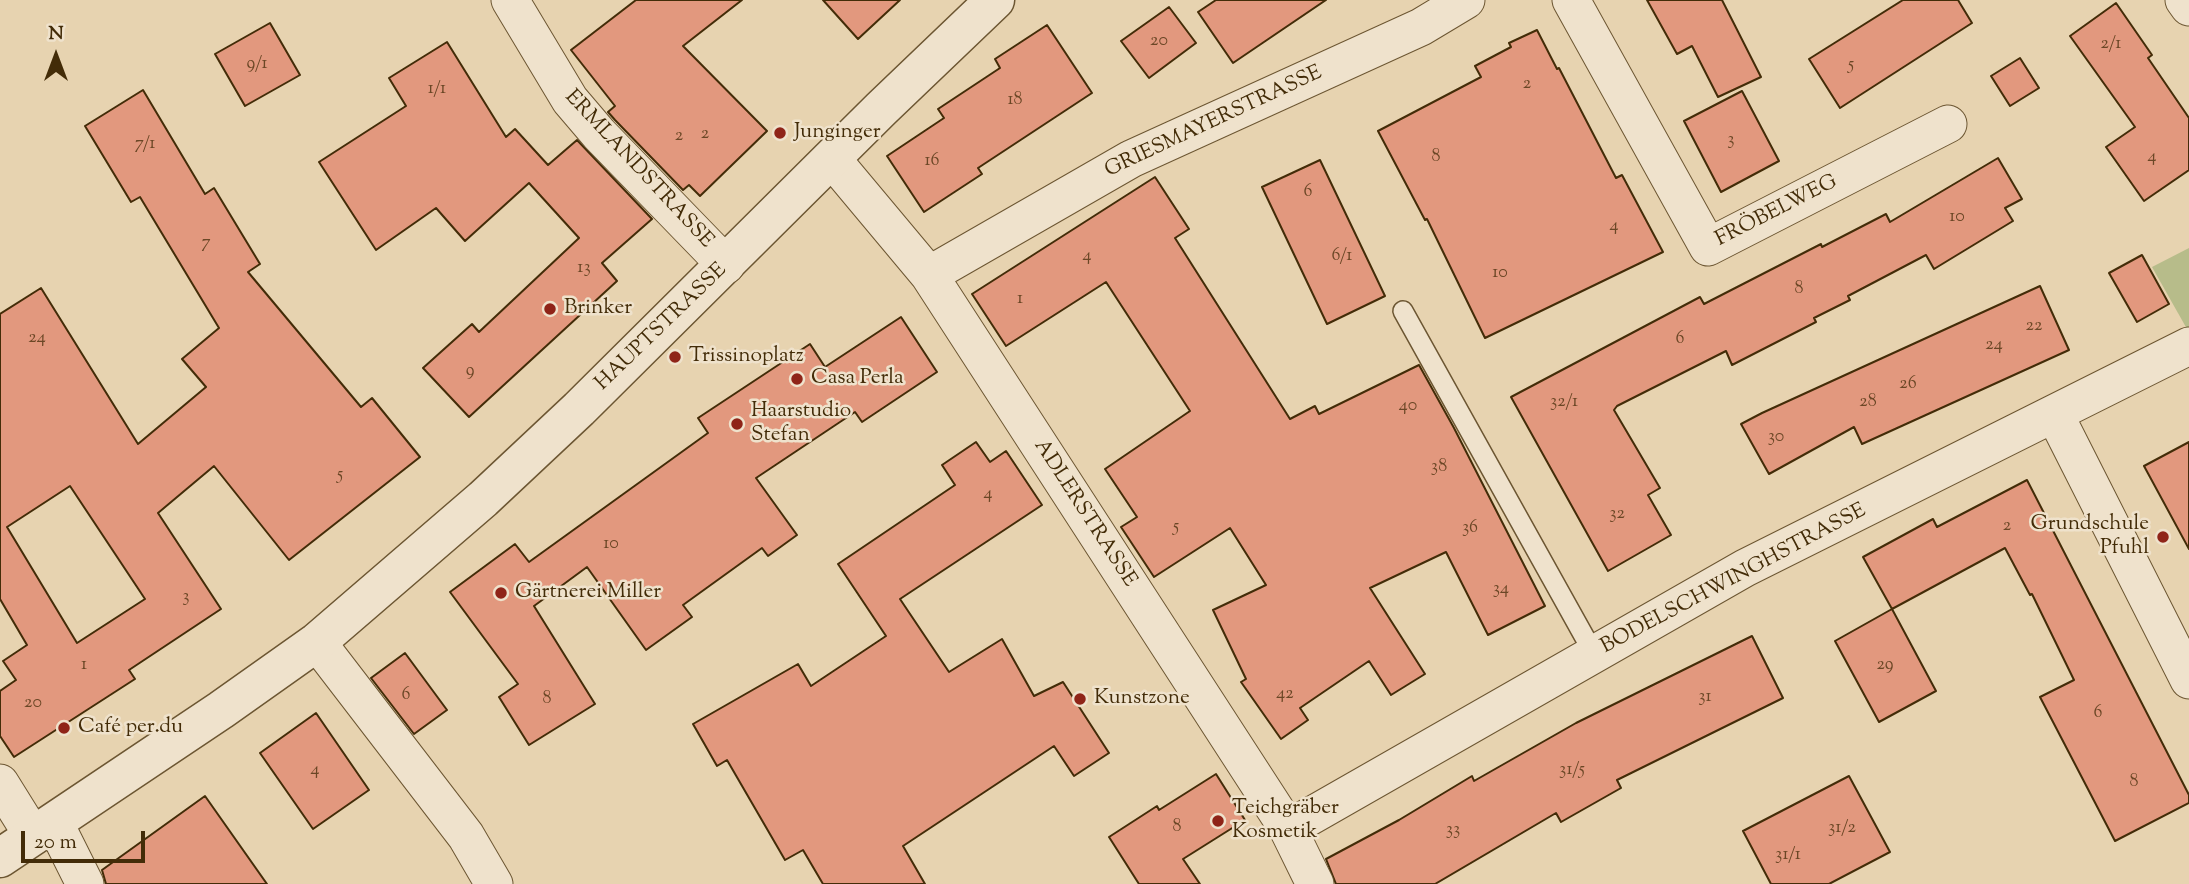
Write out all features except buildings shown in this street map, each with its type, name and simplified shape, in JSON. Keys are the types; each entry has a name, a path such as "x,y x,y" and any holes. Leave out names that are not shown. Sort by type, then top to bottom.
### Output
{"street":[{"name":"ERMLANDSTRASSE","path":"510,0 570,100 599,134 726,265"},
{"name":"HAUPTSTRASSE","path":"0,858 317,642 508,477 995,0"},
{"name":"GRIESMAYERSTRASSE","path":"929,275 1131,159 1421,27 1466,0"},
{"name":"FRÖBELWEG","path":"1571,0 1708,247 1948,124"},
{"path":"2184,0 2189,7"},
{"name":"ADLERSTRASSE","path":"832,159 929,275 1287,829 1315,884"},
{"name":"BODELSCHWINGHSTRASSE","path":"1287,829 1745,568 2189,346"},
{"path":"2055,415 2189,680"},
{"path":"317,642 466,836 494,884"},
{"path":"0,783 44,829 85,884"}],"lane":[{"path":"1403,311 1594,654"}],"green space":[{"path":"2189,248 2189,328 2187,329 2152,267"}],"place":[{"name":"Junginger","path":"780,133"},
{"name":"Brinker","path":"550,309"},
{"name":"Trissinoplatz","path":"675,357"},
{"name":"Casa Perla","path":"797,379"},
{"name":"Haarstudio Stefan","path":"737,424"},
{"name":"Grundschule Pfuhl","path":"2163,537"},
{"name":"Gärtnerei Miller","path":"501,593"},
{"name":"Kunstzone","path":"1080,699"},
{"name":"Café per.du","path":"64,728"},
{"name":"Teichgräber Kosmetik","path":"1218,821"}]}
